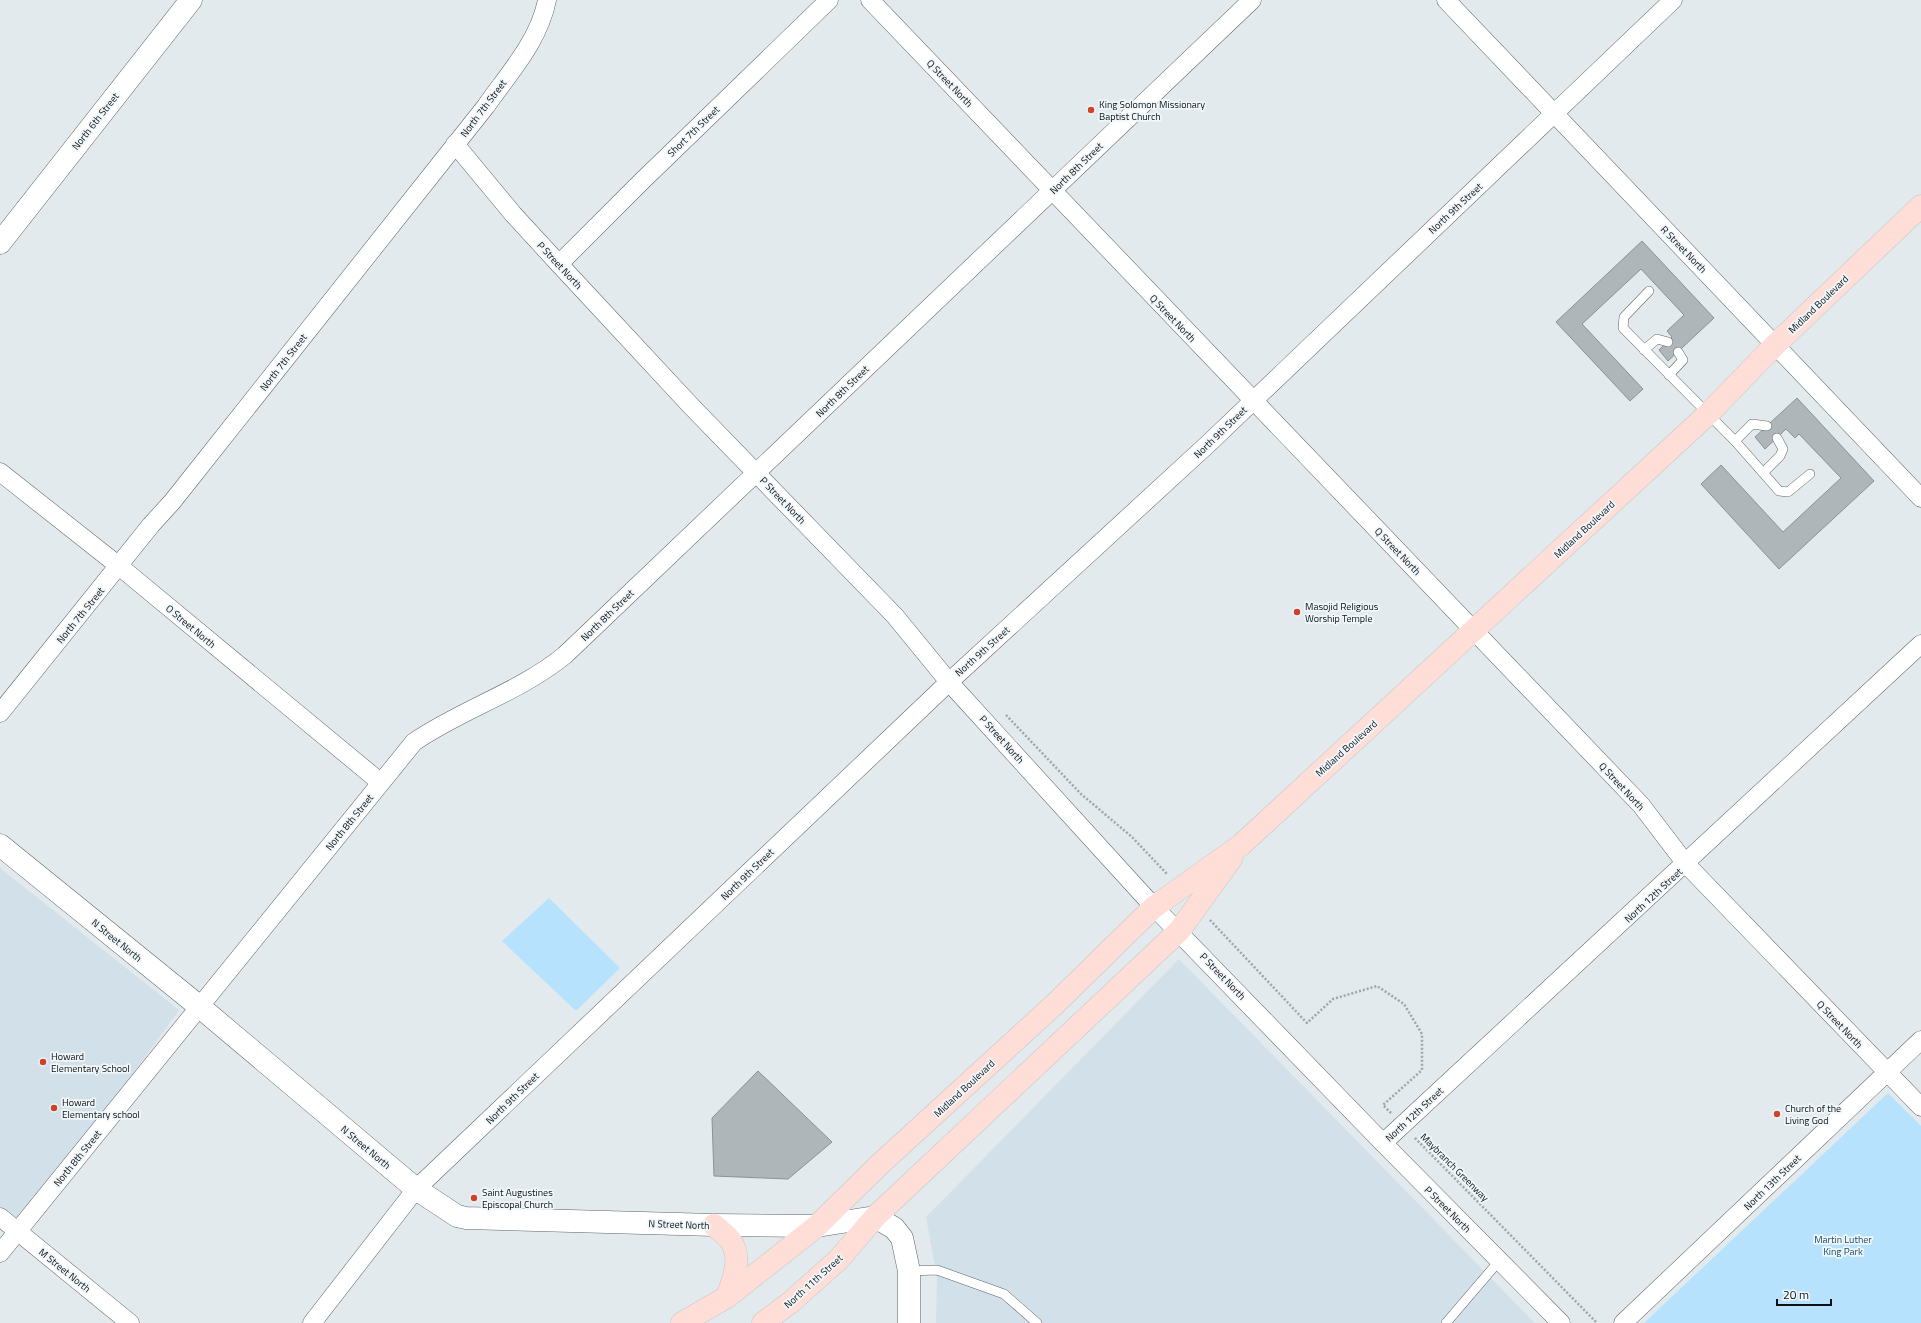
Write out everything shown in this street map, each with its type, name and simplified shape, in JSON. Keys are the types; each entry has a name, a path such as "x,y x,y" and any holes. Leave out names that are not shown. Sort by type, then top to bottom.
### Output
{"main road":[{"name":"Midland Boulevard","path":"682,1323 727,1298 817,1226 879,1165 1055,1004 1154,907 1241,845 1708,414 1775,345 1921,206"},
{"name":"Midland Boulevard","path":"875,1217 1179,931 1241,845"},
{"name":"North 11th Street","path":"763,1323 790,1302 839,1259 875,1217"},
{"path":"714,1225 730,1239 736,1251 734,1278 727,1298"}],"street":[{"name":"North 6th Street","path":"0,243 191,0"},
{"name":"North 7th Street","path":"0,713 119,566 151,524 172,502 521,59 533,38 547,0"},
{"name":"Short 7th Street","path":"559,264 646,177 829,0"},
{"name":"Q Street North","path":"870,0 1641,805 1686,864 1921,1107"},
{"name":"North 8th Street","path":"0,1253 380,782 414,742 435,728 545,671 560,659 1252,0"},
{"name":"R Street North","path":"1446,0 1921,498"},
{"name":"North 9th Street","path":"312,1323 416,1189 949,682 1208,444 1673,0"},
{"name":"P Street North","path":"455,144 513,214 691,406 895,616 949,682 1154,907 1179,931 1383,1144 1561,1323"},
{"name":"O Street North","path":"0,472 119,566 380,782"},
{"name":"North 12th Street","path":"1383,1144 1921,644"},
{"name":"N Street North","path":"0,845 200,1007 416,1189 457,1216 466,1218 714,1225 817,1226 875,1217"},
{"name":"North 13th Street","path":"1623,1323 1921,1040"},
{"name":"M Street North","path":"0,1217 130,1323"},
{"path":"875,1217 894,1228 902,1238 910,1271 909,1323"}],"lane":[{"path":"1649,291 1624,317 1623,328 1735,441 1780,491 1788,492 1810,474"},
{"path":"1644,350 1662,342"},
{"path":"1669,375 1683,360 1675,355"},
{"path":"1735,441 1752,424 1767,426"},
{"path":"1764,472 1780,456 1783,449 1777,438"},
{"path":"1446,1323 1499,1261"},
{"path":"910,1271 937,1270 1004,1294 1037,1323"}],"path":[{"name":"Maybranch Greenway","path":"1307,1023 1333,999 1376,986 1404,1004 1422,1034 1422,1070 1384,1105 1597,1323"}],"shaded area":[{"name":"Howard Elementary school","path":"0,868 179,1010 23,1225 0,1206"},
{"path":"1179,959 1535,1323 936,1323 937,1278 926,1217"}],"green space":[{"path":"549,898 620,968 576,1011 502,941"},
{"name":"Martin Luther King Park","path":"1888,1093 1921,1126 1921,1323 1644,1323"}],"building":[{"path":"1642,241 1714,318 1668,361 1659,350 1672,337 1667,331 1684,315 1641,269 1582,324 1643,389 1630,401 1556,322"},
{"path":"1797,398 1874,481 1779,569 1701,484 1721,465 1783,532 1841,478 1799,434 1795,438 1786,429 1765,449 1755,437"},
{"path":"758,1071 832,1142 788,1179 714,1176 712,1118"}],"place":[{"name":"King Solomon Missionary Baptist Church","path":"1091,110"},
{"name":"Masojid Religious Worship Temple","path":"1297,612"},
{"name":"Howard Elementary School","path":"43,1062"},
{"name":"Howard Elementary school","path":"54,1108"},
{"name":"Church of the Living God","path":"1777,1114"},
{"name":"Saint Augustines Episcopal Church","path":"474,1198"}]}
